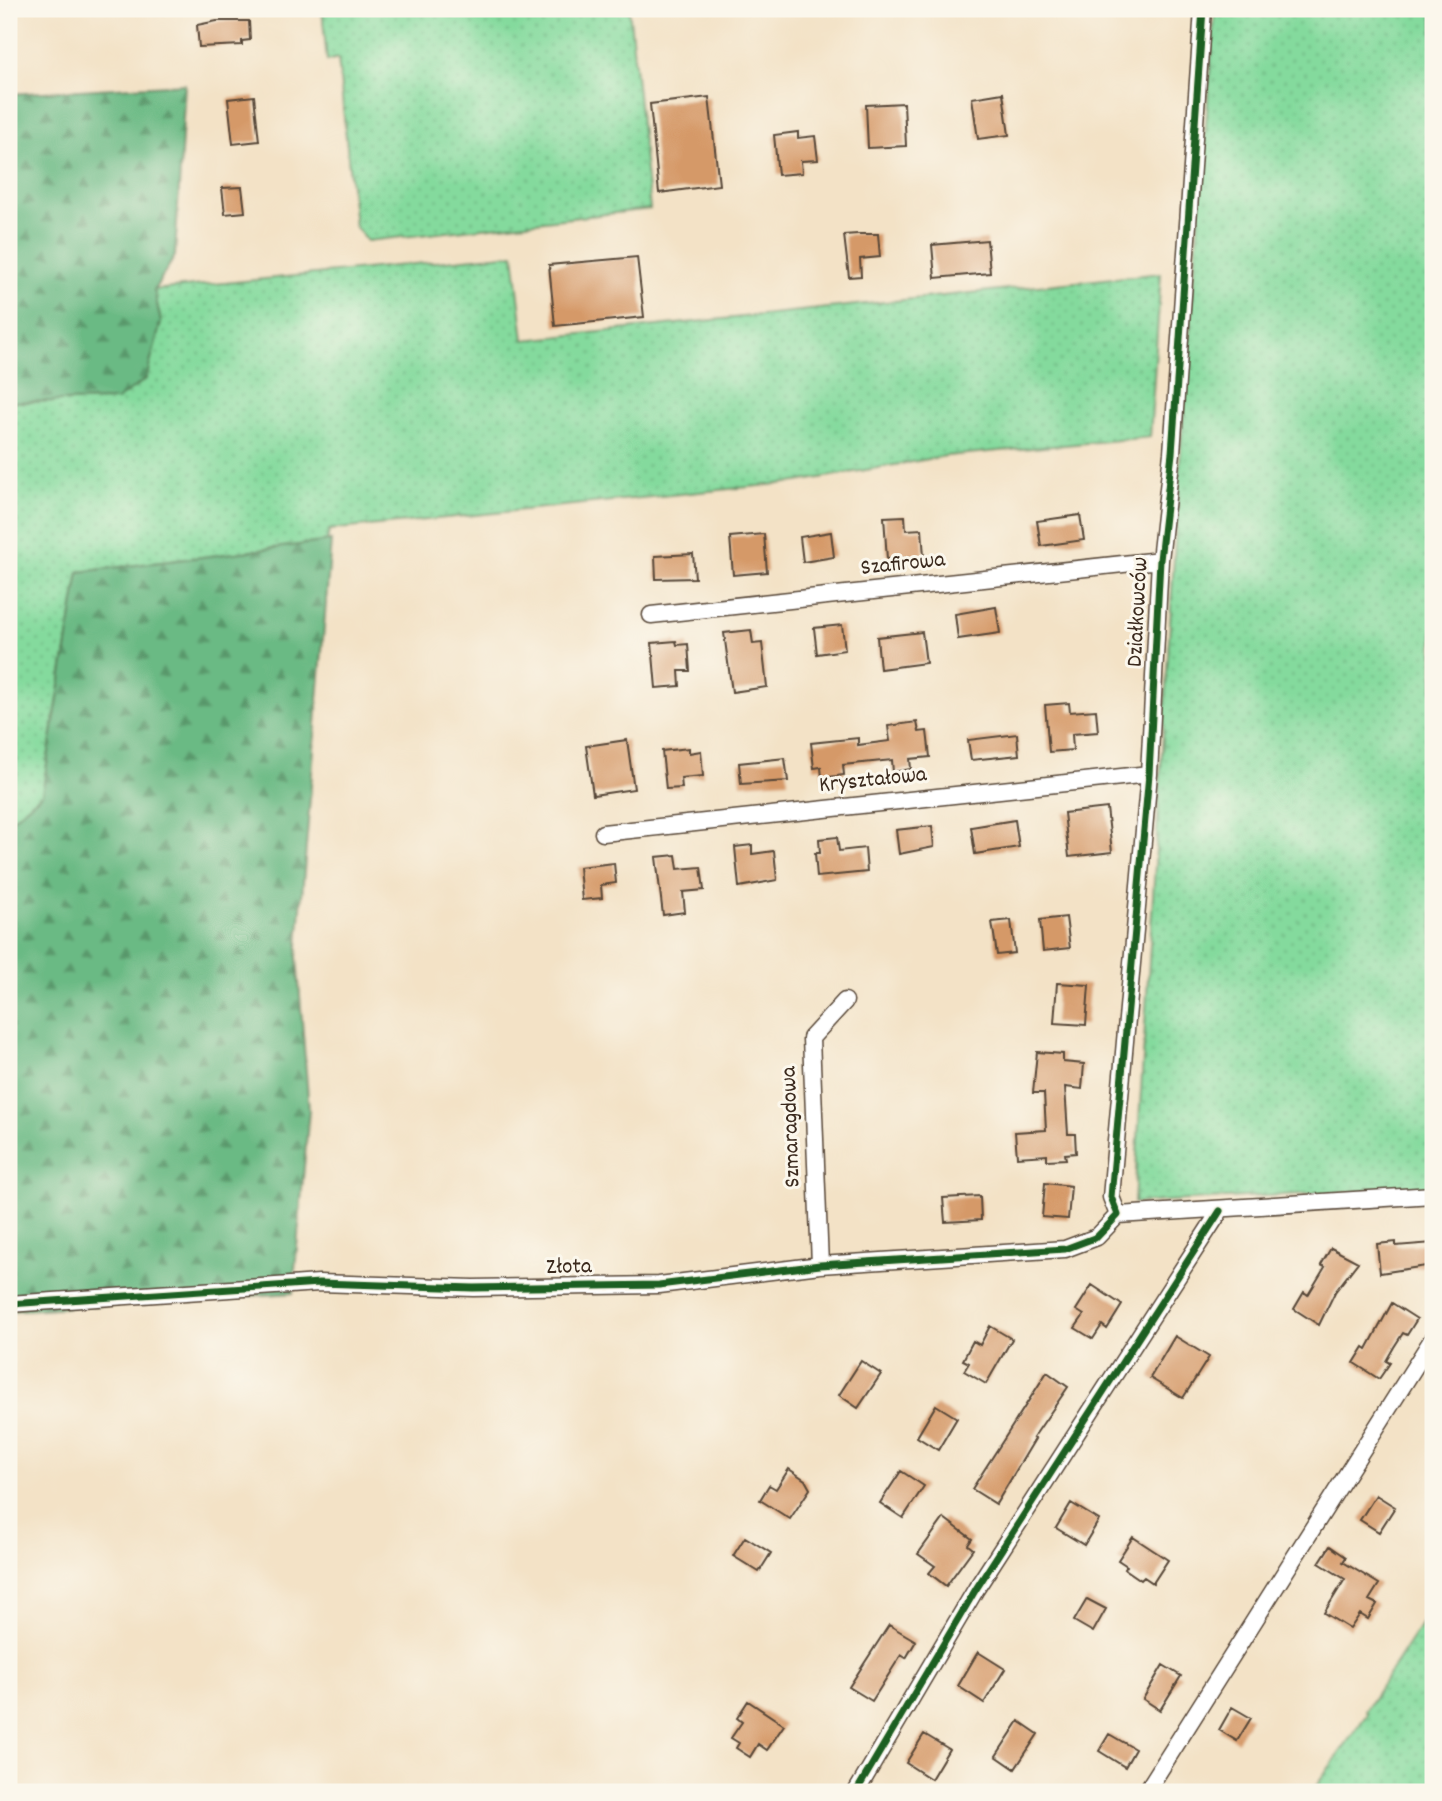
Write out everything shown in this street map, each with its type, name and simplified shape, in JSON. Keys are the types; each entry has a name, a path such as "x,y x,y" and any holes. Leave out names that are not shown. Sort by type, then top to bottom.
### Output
{"street":[{"name":"Działkowców","path":"1118,1215 1111,1197 1149,774 1160,560 1173,440 1203,9"},
{"name":"Szafirowa","path":"651,615 1160,560"},
{"name":"Kryształowa","path":"603,833 1149,774"},
{"name":"Szmaragdowa","path":"820,1265 811,1038 845,1001"},
{"path":"1118,1215 1220,1211 1433,1195"},
{"path":"856,1792 976,1589 1220,1211"},
{"name":"Złota","path":"9,1304 319,1283 472,1289 659,1285 820,1265 1065,1249 1097,1237 1118,1215"},
{"path":"1146,1792 1433,1338"}],"green space":[{"path":"322,9 629,9 650,209 367,241 355,226 338,58 327,61"},
{"path":"1215,9 1433,9 1433,1187 1134,1203 1181,446"},
{"path":"185,84 175,256 154,290 161,322 146,379 117,400 9,402 9,94"},
{"path":"514,254 524,340 1161,273 1150,437 946,456 797,482 329,530 327,542 79,572 42,794 9,822 9,402 116,400 146,379 161,322 154,290"},
{"path":"331,541 297,957 309,1110 293,1293 9,1311 9,822 42,794 79,572"},
{"path":"1433,1606 1433,1792 1312,1792 1367,1714 1365,1711"}],"building":[{"path":"217,21 249,21 250,40 242,41 242,45 199,47 197,25"},
{"path":"1003,93 1009,135 978,139 972,98"},
{"path":"254,96 259,141 233,144 228,99"},
{"path":"709,97 719,185 659,193 650,104"},
{"path":"904,103 906,146 868,148 866,105"},
{"path":"798,132 798,138 815,136 818,160 801,161 802,173 778,175 774,135"},
{"path":"242,187 245,212 225,214 222,188"},
{"path":"878,234 880,257 860,259 861,276 849,277 844,235"},
{"path":"987,240 990,273 935,278 932,245"},
{"path":"637,257 644,317 555,326 549,265"},
{"path":"1080,515 1084,540 1041,546 1037,521"},
{"path":"905,516 906,530 922,529 924,557 887,559 884,517"},
{"path":"831,532 834,557 803,562 800,537"},
{"path":"764,534 767,572 733,575 730,537"},
{"path":"693,554 695,578 656,579 655,556"},
{"path":"996,607 1000,633 958,639 955,614"},
{"path":"842,625 845,650 817,654 814,628"},
{"path":"751,630 753,644 762,643 767,687 732,692 724,633"},
{"path":"922,632 926,663 880,669 877,637"},
{"path":"676,641 677,645 688,644 690,671 679,671 680,686 656,688 652,643"},
{"path":"1069,703 1070,712 1096,710 1098,732 1072,734 1073,750 1049,752 1045,705"},
{"path":"917,722 919,732 927,731 930,757 910,759 911,769 893,772 892,760 843,765 844,775 822,778 821,767 814,768 811,743 858,738 858,745 890,741 888,726"},
{"path":"1017,734 1019,755 971,760 968,740"},
{"path":"627,740 634,789 593,795 586,746"},
{"path":"689,748 689,753 701,751 703,776 681,778 682,788 666,789 662,751"},
{"path":"785,758 788,781 741,784 739,763"},
{"path":"1107,808 1112,852 1069,857 1064,813"},
{"path":"1015,820 1019,847 975,854 971,827"},
{"path":"932,826 934,847 899,854 896,830"},
{"path":"837,837 839,851 865,848 867,872 817,877 815,853 820,853 819,839"},
{"path":"752,845 752,854 774,851 777,880 739,887 735,847"},
{"path":"676,855 678,869 701,867 704,890 683,892 685,912 663,915 656,857"},
{"path":"614,863 616,883 601,885 602,898 582,900 579,867"},
{"path":"1066,917 1070,948 1043,951 1040,920"},
{"path":"1011,920 1015,953 997,955 992,922"},
{"path":"1057,983 1089,985 1086,1025 1054,1023"},
{"path":"1037,1052 1063,1054 1063,1062 1084,1064 1082,1089 1065,1087 1068,1134 1075,1134 1076,1153 1065,1154 1066,1159 1047,1160 1047,1155 1017,1157 1015,1132 1046,1130 1044,1093 1033,1093"},
{"path":"1045,1183 1071,1186 1068,1219 1042,1217"},
{"path":"980,1196 981,1220 945,1222 943,1198"},
{"path":"1396,1242 1396,1246 1433,1243 1433,1265 1380,1273 1377,1244"},
{"path":"1331,1248 1358,1262 1335,1292 1319,1325 1294,1309 1304,1292 1308,1295 1325,1267 1321,1265"},
{"path":"1092,1285 1122,1305 1107,1329 1102,1325 1093,1339 1075,1328 1084,1315 1076,1310"},
{"path":"1392,1303 1417,1319 1407,1335 1403,1333 1394,1347 1386,1361 1390,1363 1379,1379 1354,1363 1364,1347 1367,1349"},
{"path":"990,1326 1012,1339 986,1384 964,1371 969,1363 963,1360 973,1341 980,1345"},
{"path":"1175,1336 1209,1357 1183,1398 1150,1378"},
{"path":"861,1361 881,1374 858,1408 839,1395"},
{"path":"1047,1372 1068,1387 1033,1438 1035,1439 996,1504 972,1489"},
{"path":"936,1405 957,1418 938,1450 917,1437"},
{"path":"789,1469 805,1480 810,1489 790,1519 760,1500 769,1485 776,1489"},
{"path":"901,1471 924,1486 903,1518 880,1503"},
{"path":"1376,1495 1395,1507 1379,1532 1360,1520"},
{"path":"1071,1503 1099,1520 1084,1545 1056,1528"},
{"path":"944,1518 972,1539 968,1545 973,1549 946,1586 929,1573 935,1566 918,1554"},
{"path":"745,1537 771,1553 759,1572 733,1556"},
{"path":"1133,1537 1168,1560 1153,1583 1144,1577 1141,1580 1125,1569 1127,1566 1118,1560"},
{"path":"1330,1546 1346,1557 1343,1562 1379,1584 1369,1600 1377,1604 1368,1619 1360,1614 1350,1629 1324,1613 1345,1579 1319,1563"},
{"path":"1087,1599 1106,1609 1093,1632 1074,1621"},
{"path":"889,1625 916,1641 906,1658 901,1655 872,1701 849,1687"},
{"path":"978,1652 1005,1669 984,1703 958,1686"},
{"path":"1163,1665 1181,1676 1160,1710 1143,1699"},
{"path":"748,1701 784,1725 767,1750 758,1744 750,1757 736,1748 739,1743 731,1738 742,1722 737,1718"},
{"path":"1232,1707 1251,1718 1237,1741 1219,1730"},
{"path":"1019,1721 1038,1734 1015,1769 996,1756"},
{"path":"924,1734 949,1749 931,1779 906,1763"},
{"path":"1109,1734 1135,1749 1125,1767 1099,1751"}],"cycle path":[{"path":"9,1304 319,1283 473,1288 659,1285 820,1265 1065,1249 1097,1237 1118,1215 1111,1197 1149,774 1160,560 1172,453 1203,9"},
{"path":"856,1792 976,1589 1220,1211"}]}
